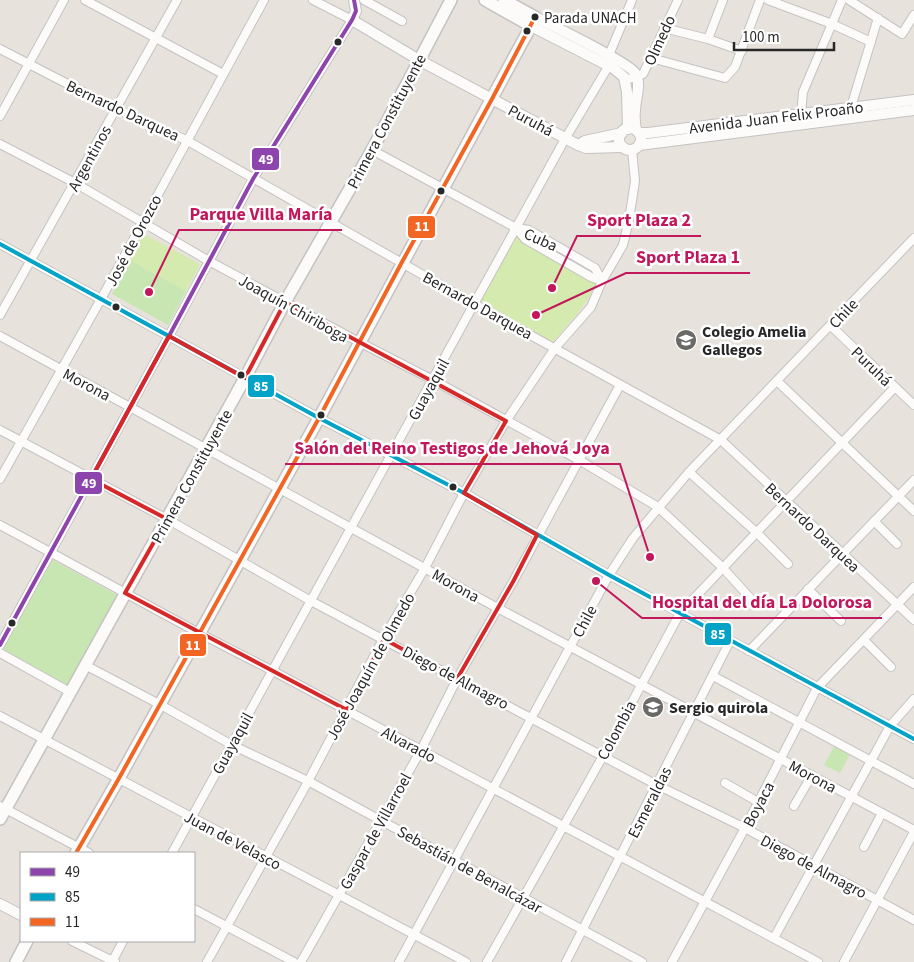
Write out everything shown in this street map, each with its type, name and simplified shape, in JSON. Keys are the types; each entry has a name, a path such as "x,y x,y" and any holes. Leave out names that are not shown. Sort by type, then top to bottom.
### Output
{"main road":[{"name":"Primera Constituyente","path":"2,811 44,740 245,378 285,302 372,150 452,0"},
{"path":"485,0 533,21"},
{"path":"504,0 533,21"},
{"path":"81,851 159,704 319,418 358,342 444,188 533,21"},
{"path":"16,962 26,942"}],"street":[{"path":"0,116 64,0"},
{"path":"85,0 223,74"},
{"name":"Argentinos","path":"0,315 177,0"},
{"name":"José de Orozco","path":"0,479 144,222 186,140 264,0"},
{"name":"Puruhá","path":"313,0 565,139"},
{"path":"349,0 352,20"},
{"path":"0,645 253,179 352,20 356,11 354,0"},
{"path":"364,0 402,21"},
{"path":"608,67 608,56 632,0"},
{"name":"Olmedo","path":"626,80 643,74 678,0"},
{"path":"708,40 723,0"},
{"path":"651,58 725,78 735,67 760,0"},
{"path":"768,0 832,24 871,42"},
{"path":"801,114 803,92 842,0"},
{"path":"849,0 903,34 914,15"},
{"path":"862,8 866,0"},
{"path":"851,107 878,18"},
{"path":"533,21 608,56 628,67 636,75"},
{"path":"533,21 620,73 626,80 631,131 641,139 632,148"},
{"path":"664,28 742,51"},
{"name":"Bernardo Darquea","path":"0,49 116,109 186,140 474,304 721,440 841,554 914,620"},
{"name":"Guayaquil","path":"173,852 565,139 608,67"},
{"name":"Olmedo","path":"631,131 638,89 636,75"},
{"name":"Avenida Juan Felix Proaño","path":"578,145 631,131 648,133 914,100"},
{"name":"Avenida Juan Felix Proaño","path":"565,139 586,148 632,148 914,110"},
{"path":"631,131 620,140 632,148"},
{"name":"Joaquín Chiriboga","path":"0,144 75,183 209,262 433,380 579,460 658,507 722,567 752,600"},
{"path":"555,348 590,307 602,281 623,245 635,181 632,148"},
{"name":"Cuba","path":"372,150 516,228 525,239 591,277 602,281"},
{"name":"Chile","path":"399,962 609,575 633,538 690,472 914,238"},
{"path":"0,244 319,418 464,493 609,575 914,739"},
{"name":"Puruhá","path":"831,326 914,405"},
{"name":"Morona","path":"0,336 424,568 852,796 914,831"},
{"name":"José Joaquín de Olmedo","path":"207,962 464,493 506,421 555,348"},
{"path":"777,381 914,512"},
{"name":"Gaspar de Villarroel","path":"301,962 421,750 457,679 498,608 620,384"},
{"name":"Colombia","path":"487,962 603,756 640,684 680,613 895,388"},
{"name":"Diego de Almagro","path":"0,430 167,519 311,601 657,785 745,828 914,920"},
{"path":"690,472 788,564"},
{"path":"749,651 914,480"},
{"path":"874,521 897,544"},
{"name":"Alvarado","path":"0,525 818,962"},
{"name":"Boyaca","path":"672,962 745,828 817,688 914,587"},
{"path":"808,588 841,622"},
{"path":"864,640 890,667"},
{"name":"Esmeraldas","path":"566,962 730,641"},
{"path":"0,653 70,692"},
{"name":"Sebastián de Benalcázar","path":"85,665 232,744 308,780 642,962"},
{"path":"713,676 914,784"},
{"path":"774,938 890,726 914,699"},
{"name":"Juan de Velasco","path":"0,716 118,780 466,962"},
{"path":"794,806 812,775"},
{"path":"725,782 758,802"},
{"path":"2,811 81,851"},
{"path":"864,847 882,813"},
{"path":"844,962 914,831"},
{"path":"0,904 20,914"},
{"path":"195,910 294,962"},
{"path":"74,942 113,961 122,942"}],"highlighted area":[{"path":"285,302 506,421 464,493 537,535 514,580 457,679 384,639 347,710 125,593 167,519 91,479 169,336 245,378"}],"green space":[{"path":"142,233 200,264 186,291 130,260"},
{"path":"517,234 600,281 578,313 553,342 481,301"},
{"path":"130,260 186,291 168,325 112,294"},
{"path":"51,559 119,596 68,686 2,650"},
{"path":"834,746 850,754 840,773 824,765"}],"transit line":[{"name":"49","path":"0,645 253,179 352,20 356,11 354,0"},
{"name":"11","path":"77,852 319,418 535,17"},
{"name":"85","path":"0,244 319,418 464,493 609,575 914,739"}],"place":[{"name":"Parada UNACH","path":"535,17"},
{"name":"Sport Plaza 2","path":"552,288"},
{"name":"Parque Villa María","path":"149,292"},
{"name":"Sport Plaza 1","path":"536,315"},
{"name":"Colegio Amelia Gallegos","path":"686,340"},
{"name":"Salón del Reino Testigos de Jehová Joya","path":"650,557"},
{"name":"Hospital del día La Dolorosa","path":"596,581"},
{"name":"Sergio quirola","path":"653,707"}]}
